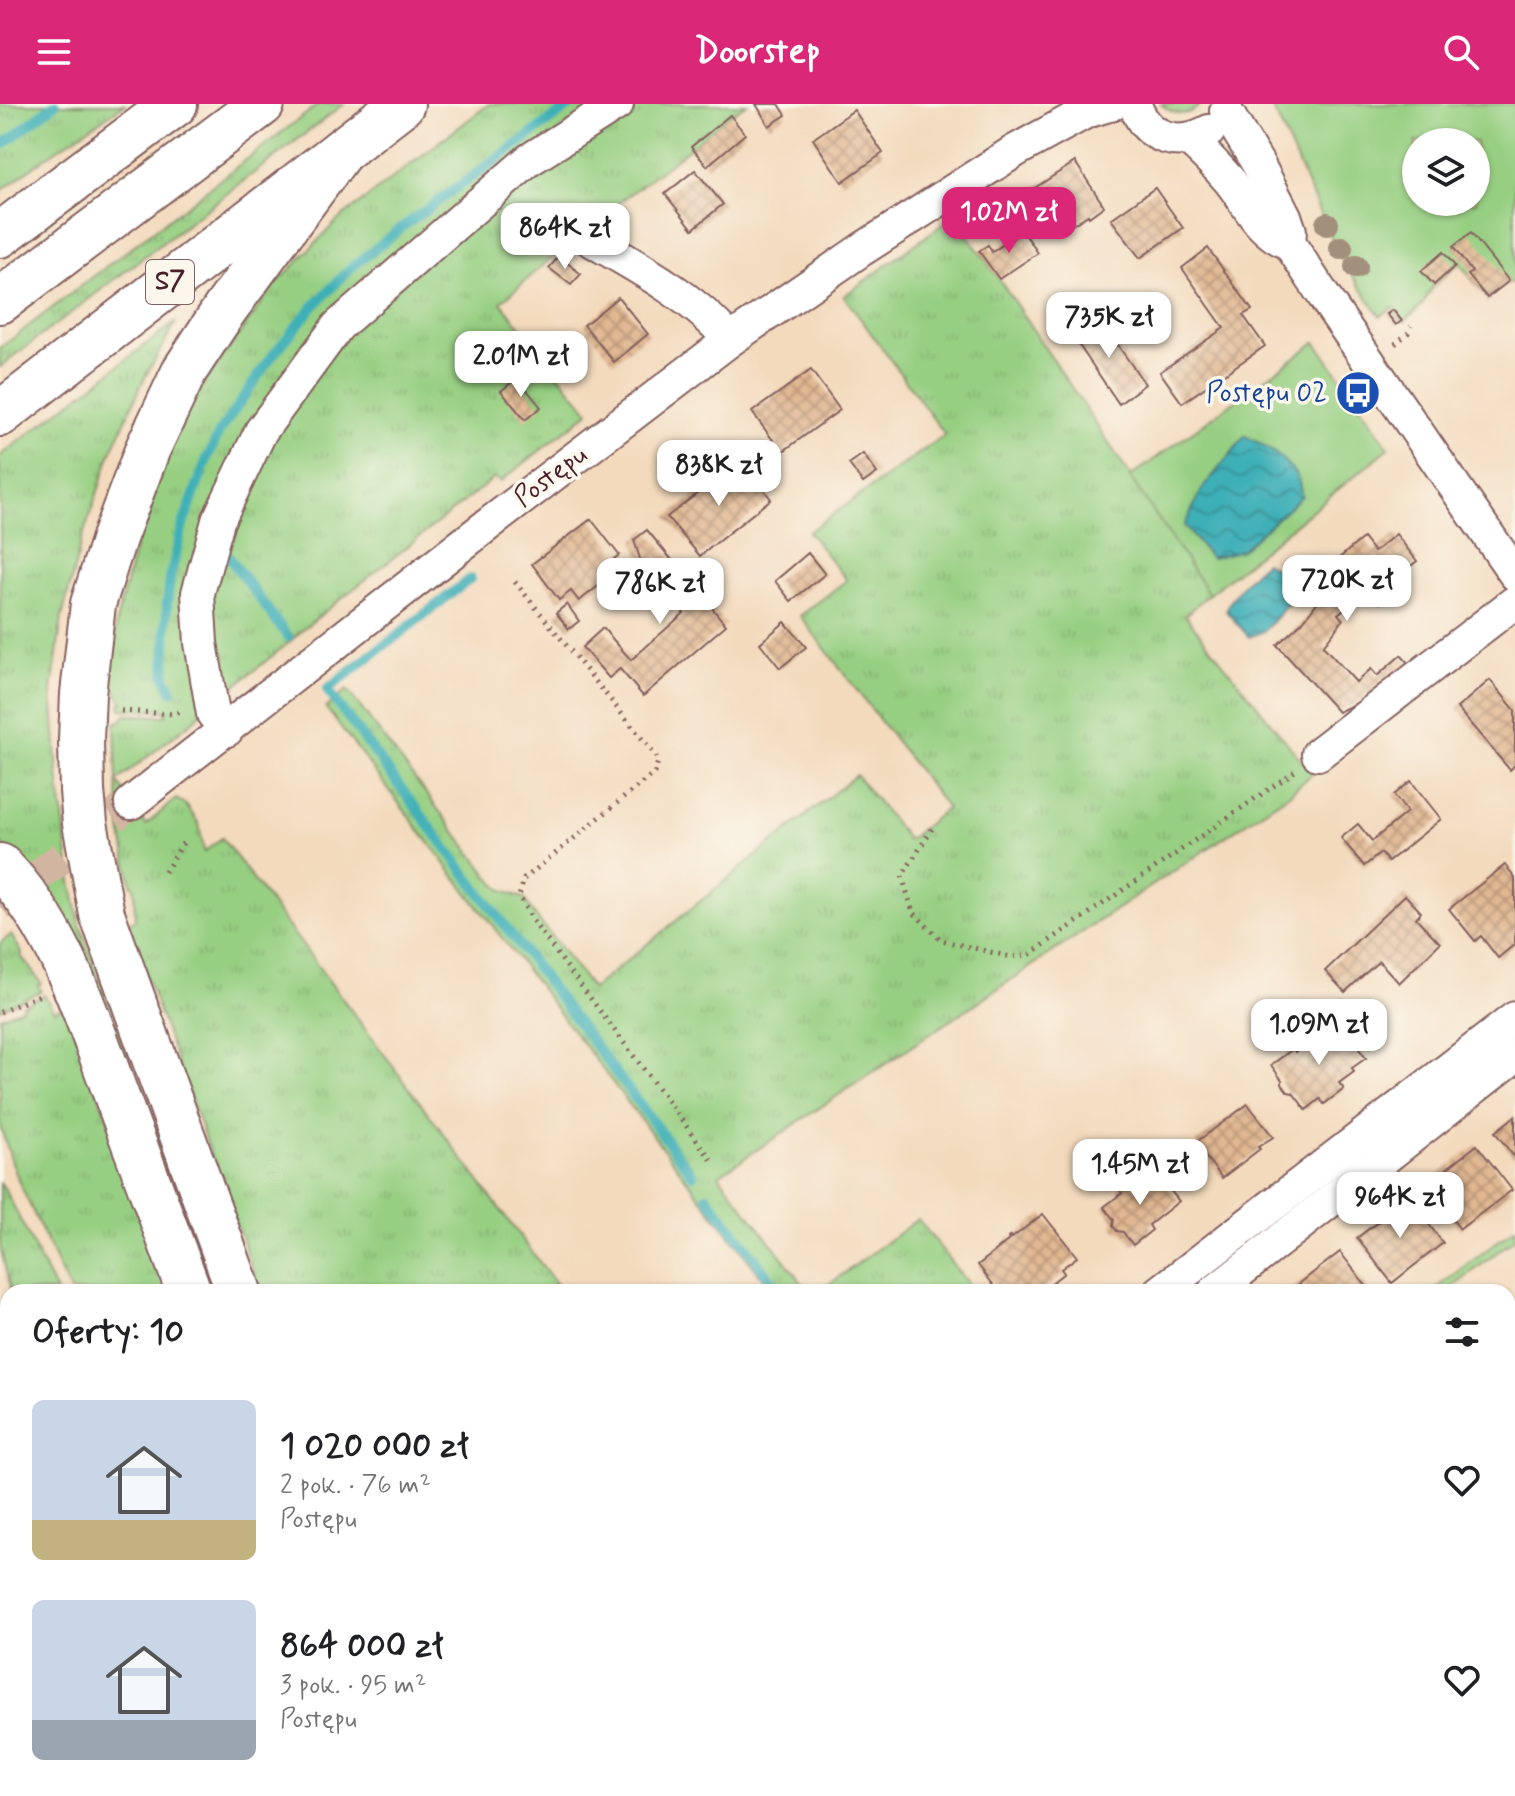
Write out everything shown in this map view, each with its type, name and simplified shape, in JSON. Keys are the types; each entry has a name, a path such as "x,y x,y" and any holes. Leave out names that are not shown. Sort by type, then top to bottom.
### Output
{"highway":[{"path":"0,235 175,104"},
{"path":"0,301 262,104"},
{"name":"S7","path":"0,414 402,104"},
{"path":"236,1284 102,914 82,791 83,694 93,604 148,448 185,370 234,297 341,151"},
{"path":"0,866 30,902 64,962 186,1284"}],"street":[{"path":"227,730 213,714 201,643 198,593 218,521 261,431 338,326 529,160 617,104"},
{"name":"Postępu","path":"131,803 730,340 1073,112 1086,112 1112,104"},
{"path":"1135,104 1141,119 1157,134 1177,140 1209,131 1226,107 1285,216 1290,231 1289,243"},
{"path":"1188,139 1231,182 1266,229 1276,238 1289,243 1515,574"},
{"path":"591,240 688,302 717,324 730,340"},
{"path":"1318,754 1515,602"},
{"path":"1170,1284 1515,1018"},
{"path":"1224,1284 1515,1056"}],"path":[{"path":"1392,356 1395,342 1408,333 1411,326"},
{"path":"515,582 658,762 654,773 524,879 519,896 534,923 714,1163"},
{"path":"121,711 174,714"},
{"path":"932,829 902,876 913,912 941,940 1011,957 1029,955 1318,754"},
{"path":"165,872 185,840"},
{"path":"0,1012 41,995"}],"green space":[{"path":"2,104 125,104 0,192"},
{"path":"319,104 344,104 0,367 0,348"},
{"path":"489,104 605,104 348,305 223,481 204,712 117,781 115,723 122,720 124,715 166,716 167,711 121,709 120,704 123,703 110,682 117,618 138,536 174,439 200,389 273,287 337,221"},
{"path":"634,104 747,104 586,228 501,302 589,412 500,482 494,478 219,699 206,591 266,432 344,335 531,170"},
{"path":"1161,104 1201,104 1181,114"},
{"path":"1271,104 1515,104 1515,281 1511,284 1508,281 1487,298 1459,263 1434,285 1422,305 1404,322 1393,307 1380,316 1339,255"},
{"path":"954,216 1209,594 1185,615 1312,774 1289,794 719,1175 803,1284 767,1284 326,708 347,690 495,884 503,891 524,898 592,989 856,775 908,840 947,808 800,616 847,580 808,532 945,435 844,296"},
{"path":"176,322 144,379 110,455 81,542 62,617 52,690 58,775 71,882 80,925 215,1284 199,1284 26,869 0,842 0,456"},
{"path":"1316,342 1389,448 1209,594 1130,477"},
{"path":"117,781 146,825 176,799 186,805 199,824 204,852 222,838 556,1284 258,1284 127,924 135,920 134,887 122,835"},
{"path":"11,935 21,956 41,983 38,986 41,991 0,1009 0,943"},
{"path":"44,995 54,1011 65,1005 169,1284 66,1284 19,1182 0,1126 0,1017 22,1008 22,1005"},
{"path":"0,1183 52,1284 9,1284 0,1246"},
{"path":"918,1219 968,1284 830,1284"},
{"path":"1515,1228 1515,1238 1457,1284 1442,1284"}],"water":[{"path":"1245,436 1287,464 1298,479 1302,496 1241,550 1211,558 1184,526 1203,488"},
{"path":"1265,562 1301,589 1264,631 1249,637 1226,611 1238,591"}],"building":[{"path":"756,104 779,104 786,115 769,126"},
{"path":"854,110 883,153 842,182 813,139"},
{"path":"730,115 745,134 707,166 691,147"},
{"path":"1075,162 1104,206 1072,225 1067,218 1053,227 1030,191"},
{"path":"695,170 723,204 693,229 665,194"},
{"path":"1155,188 1183,228 1140,258 1111,219"},
{"path":"1023,231 1038,253 999,279 979,251 988,245 992,252"},
{"path":"1471,233 1509,281 1487,298 1468,275 1472,272 1453,247"},
{"path":"1208,248 1252,310 1243,315 1265,346 1182,403 1160,372 1224,328 1182,268"},
{"path":"1443,252 1455,266 1434,285 1421,271"},
{"path":"559,256 581,274 571,285 549,268"},
{"path":"618,297 648,334 614,362 584,325"},
{"path":"1393,310 1402,321 1396,325 1387,314"},
{"path":"1098,317 1145,384 1119,404 1072,335"},
{"path":"811,370 840,410 782,452 752,412"},
{"path":"517,378 541,407 525,420 501,391"},
{"path":"863,454 877,473 863,483 849,464"},
{"path":"741,460 771,499 700,556 667,517"},
{"path":"591,519 619,555 604,567 611,576 579,601 571,591 559,600 532,564"},
{"path":"647,530 726,625 643,696 620,669 609,678 582,647 603,628 631,660 684,613 641,562 634,540"},
{"path":"1396,534 1417,561 1387,585 1394,592 1380,603 1368,589 1338,614 1343,620 1323,646 1356,682 1371,669 1377,676 1401,655 1408,663 1370,697 1338,712 1277,645 1302,622 1327,590 1350,572 1338,559 1363,538 1374,552"},
{"path":"808,553 825,574 791,601 775,581"},
{"path":"567,604 579,621 569,629 556,613"},
{"path":"785,622 806,647 780,668 760,643"},
{"path":"1490,680 1515,710 1515,765 1510,770 1457,708"},
{"path":"1411,781 1441,819 1388,862 1381,853 1364,866 1341,838 1358,824 1372,841 1407,812 1394,795"},
{"path":"1505,865 1515,878 1515,944 1498,958 1481,936 1475,941 1449,909"},
{"path":"1405,895 1421,912 1416,918 1440,943 1399,983 1379,961 1345,992 1325,971"},
{"path":"1339,1023 1366,1058 1339,1083 1344,1089 1324,1104 1320,1099 1306,1110 1293,1093 1288,1092 1271,1065 1293,1049 1295,1052 1322,1030 1325,1034"},
{"path":"1248,1104 1273,1137 1222,1178 1195,1143"},
{"path":"1515,1116 1515,1158 1495,1132"},
{"path":"1477,1145 1512,1190 1460,1229 1426,1185"},
{"path":"1157,1174 1179,1201 1149,1225 1152,1230 1133,1245 1123,1232 1113,1226 1114,1220 1104,1207 1122,1193 1118,1188 1135,1175 1143,1185"},
{"path":"1409,1198 1443,1243 1392,1283 1357,1238"},
{"path":"1043,1214 1077,1257 1061,1269 1064,1273 1050,1284 993,1284 978,1265 1010,1236 1012,1238"},
{"path":"1340,1252 1365,1284 1299,1284"}],"waterway":[{"path":"0,147 55,104"},
{"path":"172,691 165,677 171,573 183,525 207,459 219,433 240,402 309,311 351,268 401,228 573,104"},
{"path":"225,552 288,637"},
{"path":"470,579 327,690 693,1175"},
{"path":"707,1196 774,1284"}],"tunnel":[{"path":"0,906 131,803"}],"place":[{"name":"Postępu 02","path":"1358,393"}]}
